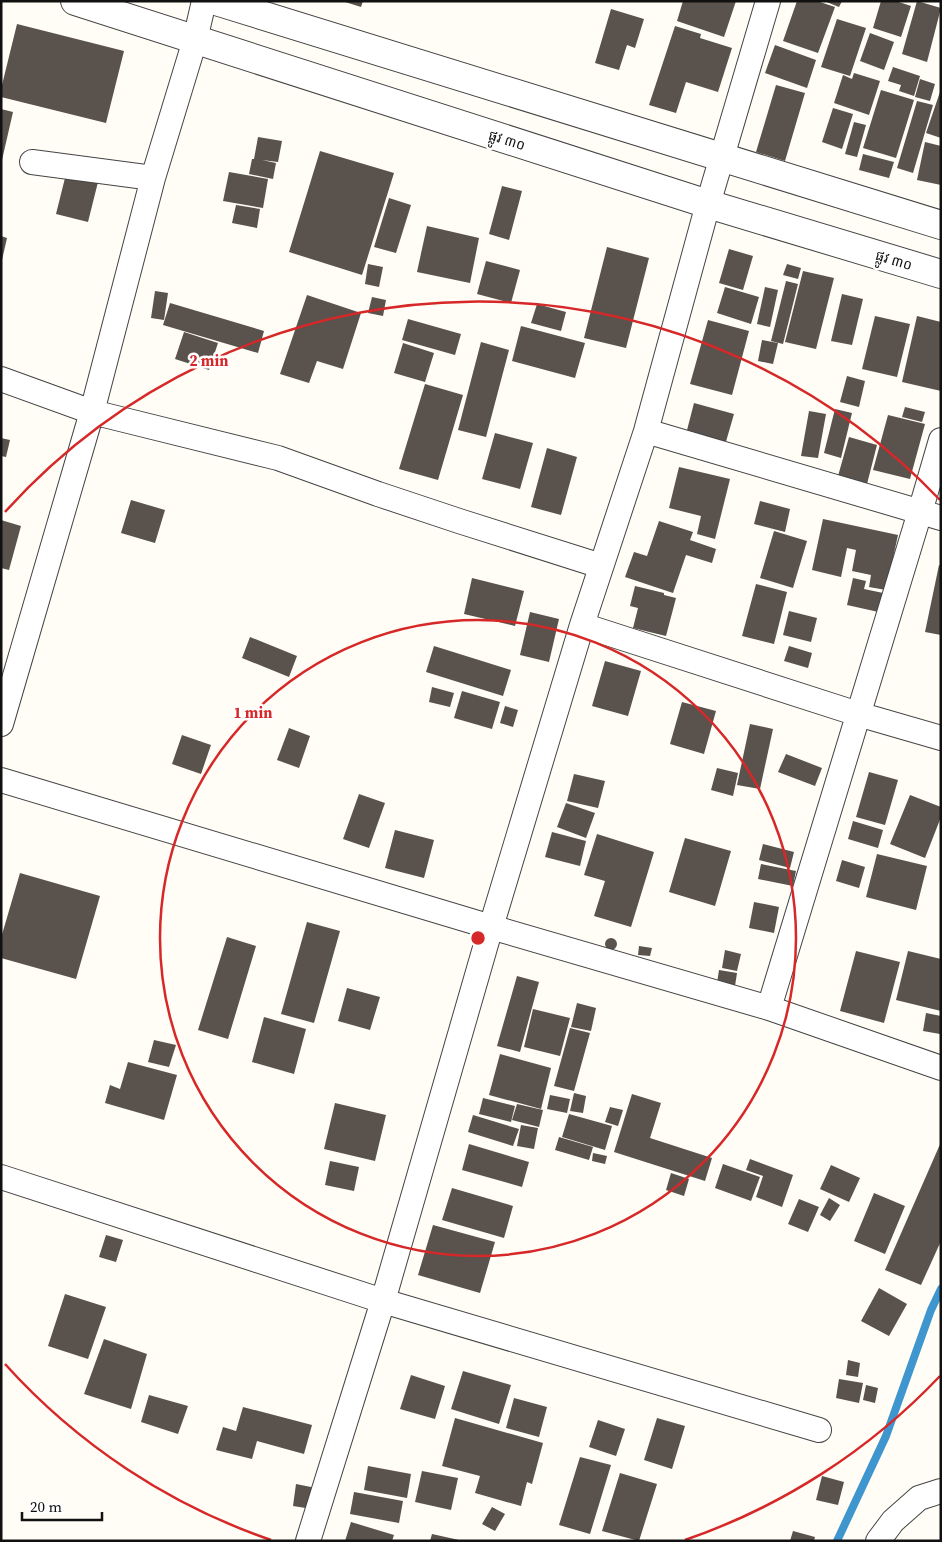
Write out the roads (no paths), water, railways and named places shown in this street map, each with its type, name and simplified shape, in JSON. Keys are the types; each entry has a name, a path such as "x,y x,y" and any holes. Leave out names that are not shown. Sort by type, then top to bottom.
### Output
{"street":[{"name":"ផ្លូវ ៣០","path":"75,1 708,204 941,274"},
{"path":"1,724 92,412 153,178 204,1"},
{"path":"216,1 941,225"},
{"path":"308,1541 383,1301 491,927 582,625 646,431 708,204 768,1"},
{"path":"32,162 153,178"},
{"path":"1,379 92,412 278,458 378,494 601,566"},
{"path":"646,431 930,515"},
{"path":"769,1008 858,714 930,515 941,440"},
{"path":"582,625 858,714 941,738"},
{"path":"1,780 769,1008 941,1068"},
{"path":"1,1177 383,1301 819,1430"},
{"path":"878,1541 893,1522 919,1498 941,1491"}],"waterway":[{"path":"837,1541 886,1436 931,1310 941,1289"}]}
